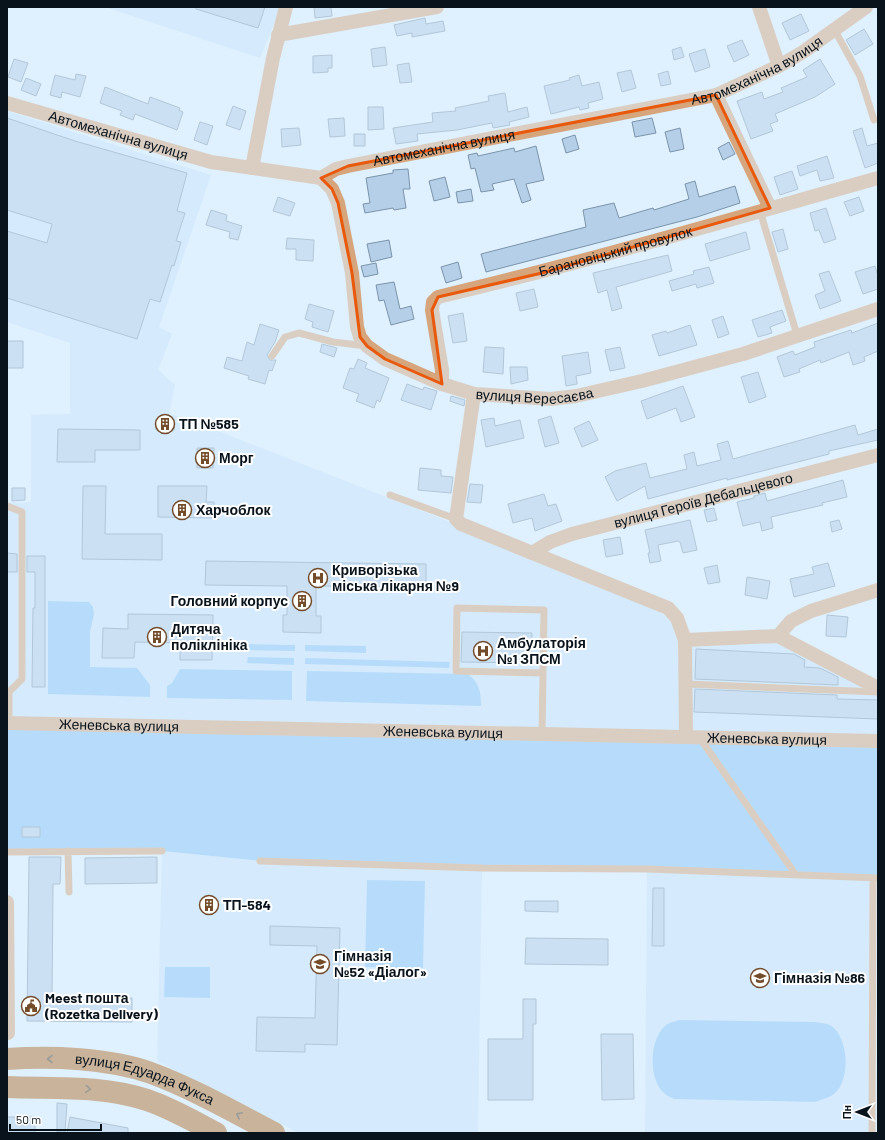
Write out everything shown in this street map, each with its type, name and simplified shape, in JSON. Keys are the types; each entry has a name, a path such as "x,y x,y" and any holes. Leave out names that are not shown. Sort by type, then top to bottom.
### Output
{"main road":[{"name":"вулиця Едуарда Фукса","path":"7,1059 60,1059 111,1063 135,1068 180,1086 274,1133"},
{"name":"вулиця Едуарда Фукса","path":"7,1087 62,1087 109,1091 130,1096 173,1111 216,1133"}],"street":[{"path":"252,168 278,35 286,7"},
{"path":"278,35 437,7"},
{"path":"759,7 779,66"},
{"name":"Автомеханічна вулиця","path":"7,102 211,162 321,178 336,169 348,166 716,95 779,66 803,52 866,7"},
{"path":"716,95 765,210"},
{"name":"вулиця Вересаєва","path":"321,178 332,190 338,203 352,273 357,327 360,338 367,346 385,358 442,384 474,394 552,399 576,396 642,381 743,354 878,309"},
{"name":"Барановіцький провулок","path":"442,384 442,370 432,310 434,302 438,297 565,266 878,178"},
{"path":"474,394 456,519 461,524 668,608 677,618 685,640 686,684 693,737"},
{"name":"вулиця Героїв Дебальцевого","path":"532,553 550,542 572,534 878,455"},
{"path":"778,636 791,621 810,611 878,590"},
{"path":"685,640 778,636 878,688"},
{"name":"Женевська вулиця","path":"8,723 878,741"},
{"path":"7,902 8,1033"}],"lane":[{"path":"834,29 860,76 874,120"},
{"path":"765,210 797,335"},
{"path":"272,356 285,338 299,333 333,342 367,346"},
{"path":"390,495 456,519"},
{"path":"7,506 22,512 22,679 9,692 8,723"},
{"path":"542,734 543,673 544,610 456,608 456,671 543,673"},
{"path":"686,684 878,692"},
{"path":"693,737 796,875"},
{"path":"68,851 69,892"},
{"path":"7,852 162,851"},
{"path":"260,862 482,868 648,869 876,878 875,1093 872,1133"}],"highlighted area":[{"path":"716,95 770,208 542,273 438,297 432,310 442,384 385,359 367,346 360,337 352,273 338,203 332,189 321,178 348,166"}],"shaded area":[{"path":"105,7 281,7 260,58"},
{"name":"Криворізька міська лікарня №9","path":"7,111 211,175 159,327 172,334 158,370 175,385 169,414 185,418 554,563 659,612 670,620 685,640 778,636 878,688 878,741 7,723 7,503 31,502 31,415 70,414 70,343 7,322"},
{"path":"48,601 89,602 93,607 94,614 90,632 90,667 137,668 150,685 150,697 48,694"},
{"path":"248,644 295,645 295,651 248,650"},
{"path":"305,645 366,646 366,653 305,651"},
{"path":"248,657 294,658 294,665 247,663"},
{"path":"305,658 450,662 449,668 305,664"},
{"path":"180,669 292,671 292,700 167,698 167,686 172,683"},
{"path":"307,671 468,674 472,677 479,688 481,706 306,701"},
{"path":"7,723 878,741 878,878 260,861 162,851 7,852"},
{"name":"Гімназія №52 «Діалог»","path":"162,851 260,861 482,868 478,1133 299,1133 157,1061"},
{"name":"Гімназія №86","path":"647,869 873,878 872,1133 645,1133"},
{"path":"367,880 425,881 423,968 365,967"},
{"path":"165,967 210,967 210,998 164,997"},
{"path":"679,1020 824,1023 833,1027 842,1040 846,1058 844,1076 837,1091 827,1098 815,1102 674,1099 664,1093 657,1084 654,1076 653,1050 663,1028 670,1023"}],"building":[{"path":"196,7 265,7 258,28 196,9"},
{"path":"314,7 331,7 332,16 315,18"},
{"path":"801,14 809,31 790,40 782,23"},
{"path":"425,18 426,24 443,21 445,31 412,37 412,33 397,36 394,25"},
{"path":"864,29 873,44 855,55 846,40"},
{"path":"742,40 749,55 734,62 727,46"},
{"path":"385,47 387,65 373,67 371,49"},
{"path":"681,47 684,57 674,60 672,50"},
{"path":"705,49 710,67 695,72 689,54"},
{"path":"332,55 332,68 328,68 328,72 313,73 313,56"},
{"path":"14,59 28,63 21,82 8,77"},
{"path":"820,59 835,84 815,97 775,114 778,121 770,124 773,131 751,139 737,101 762,92 764,99 783,92 781,88 807,77 803,70"},
{"path":"409,63 412,82 400,83 397,65"},
{"path":"631,70 636,88 622,92 617,73"},
{"path":"668,71 671,84 661,86 658,74"},
{"path":"76,74 86,76 80,97 62,92 61,98 50,95 55,75 75,80"},
{"path":"579,75 582,86 599,82 603,99 588,103 589,108 580,110 579,107 551,114 544,86 570,80 569,78"},
{"path":"26,78 41,84 36,96 21,90"},
{"path":"105,87 148,104 150,97 180,108 179,110 183,112 177,130 135,114 133,120 120,115 122,111 100,103"},
{"path":"505,93 508,112 527,107 529,117 509,122 510,125 493,128 492,123 457,130 417,134 418,141 396,144 393,128 433,122 432,113 456,111 455,108 489,101 488,96"},
{"path":"233,106 246,111 240,130 226,125"},
{"path":"368,107 383,107 384,129 368,130"},
{"path":"7,118 75,141 187,173 177,211 185,213 176,241 181,242 174,266 172,265 160,302 150,299 137,339 7,298 7,231 47,243 52,224 7,210"},
{"path":"344,118 345,136 330,137 328,119"},
{"path":"652,118 656,133 635,137 632,122"},
{"path":"200,122 213,126 207,145 194,140"},
{"path":"299,128 301,145 282,147 281,129"},
{"path":"680,128 684,149 670,152 665,132"},
{"path":"862,128 867,146 878,143 878,163 865,168 853,131"},
{"path":"354,134 365,134 365,146 354,146"},
{"path":"575,135 579,149 566,153 562,139"},
{"path":"729,142 735,154 723,160 718,148"},
{"path":"536,146 544,180 526,184 531,200 522,203 514,179 492,184 494,190 481,192 475,168 471,169 468,155 477,153 478,156 514,148 515,152"},
{"path":"827,156 834,178 820,181 817,170 800,176 797,166"},
{"path":"408,169 410,189 403,189 406,208 394,210 393,208 365,213 363,204 370,203 366,178 393,173 393,170"},
{"path":"792,171 798,189 780,195 774,177"},
{"path":"445,177 450,197 434,201 429,181"},
{"path":"695,181 699,197 735,186 740,203 697,217 486,272 481,254 586,227 583,210 614,203 619,218 653,208 654,210 689,199 685,184"},
{"path":"471,189 473,201 458,203 456,192"},
{"path":"278,197 295,203 290,216 273,211"},
{"path":"859,197 864,211 850,216 844,202"},
{"path":"826,208 836,239 824,243 819,230 815,231 810,213"},
{"path":"211,210 227,215 226,221 242,226 238,240 229,238 230,232 206,225"},
{"path":"783,229 788,249 778,252 772,232"},
{"path":"746,232 750,249 710,261 705,244"},
{"path":"287,238 314,240 313,261 296,260 296,249 286,249"},
{"path":"389,240 392,257 371,262 367,244"},
{"path":"668,255 672,271 616,287 622,308 612,311 607,290 598,293 593,273"},
{"path":"458,262 462,278 446,283 441,267"},
{"path":"376,263 378,274 364,277 361,266"},
{"path":"875,266 878,276 878,289 863,294 855,272"},
{"path":"709,267 714,283 697,288 696,284 672,291 669,281 694,274 693,271"},
{"path":"829,271 841,301 820,309 815,295 825,291 819,274"},
{"path":"394,282 400,309 411,306 414,319 391,325 384,300 379,301 376,285"},
{"path":"534,289 538,307 520,311 516,293"},
{"path":"309,304 334,311 328,332 312,327 313,322 305,319"},
{"path":"782,310 786,321 770,327 772,333 758,337 752,320"},
{"path":"463,313 467,341 453,343 448,316"},
{"path":"723,316 729,334 718,338 712,320"},
{"path":"878,323 878,351 864,357 865,361 853,365 849,352 821,363 820,360 799,369 800,372 784,377 777,357 793,351 795,355 815,347 814,342 851,330 852,333"},
{"path":"260,324 279,330 275,342 267,355 270,360 276,360 272,371 269,370 265,384 248,379 249,376 224,368 227,357 242,361 247,342 254,345"},
{"path":"690,325 697,345 659,356 652,335 666,331 667,333"},
{"path":"7,341 23,341 23,368 7,368"},
{"path":"322,344 337,348 334,357 320,352"},
{"path":"485,347 504,348 503,374 483,372"},
{"path":"620,347 625,368 610,371 605,350"},
{"path":"588,352 591,373 576,376 577,384 566,386 562,356"},
{"path":"358,359 367,363 365,368 389,378 380,402 377,400 374,408 356,401 359,394 343,388 350,368 354,369"},
{"path":"510,367 527,367 528,380 511,384"},
{"path":"758,372 766,397 749,403 741,377"},
{"path":"407,384 423,390 424,387 437,391 431,410 401,400"},
{"path":"683,386 695,417 681,422 676,408 647,419 641,401"},
{"path":"451,396 465,400 464,406 450,401"},
{"path":"551,416 559,443 545,447 538,420"},
{"path":"494,418 495,426 520,420 524,438 486,447 481,420"},
{"name":"ТП №585","path":"156,419 174,419 174,430 156,430"},
{"path":"589,421 598,440 582,447 574,428"},
{"path":"855,425 858,435 878,429 878,440 829,451 829,454 727,480 727,478 648,499 645,486 617,501 605,477 615,471 646,463 650,478 687,469 684,455 694,452 697,466 721,460 717,444 728,441 733,459"},
{"path":"58,429 140,430 140,450 95,450 95,462 57,462"},
{"name":"Морг","path":"197,448 214,448 213,468 197,468"},
{"path":"420,468 441,470 441,476 453,477 451,493 418,490"},
{"path":"843,480 847,497 822,503 823,505 771,517 773,528 762,531 760,522 743,526 737,502 754,498 754,496 765,493 767,501"},
{"path":"470,484 483,485 481,503 467,502"},
{"path":"83,486 106,486 105,534 162,534 162,560 82,559"},
{"name":"Харчоблок","path":"158,486 207,486 206,502 214,502 214,518 158,517"},
{"path":"12,488 25,488 25,500 12,501"},
{"path":"544,494 548,506 556,504 562,521 535,531 532,518 513,523 508,504"},
{"path":"714,508 717,520 707,522 704,510"},
{"path":"690,520 697,550 683,553 680,542 678,541 658,545 661,561 650,563 648,553 650,553 645,530"},
{"path":"839,520 842,529 832,532 830,522"},
{"path":"620,537 623,554 606,557 603,540"},
{"path":"7,553 17,554 17,572 7,572"},
{"path":"27,556 45,556 45,687 32,687 35,572 27,572"},
{"name":"Головний корпус","path":"206,561 426,564 426,587 316,586 316,616 321,616 321,633 283,632 283,615 287,615 287,586 205,585"},
{"path":"828,563 835,586 794,597 790,579 814,574 812,567"},
{"path":"717,565 720,582 708,584 704,568"},
{"path":"747,577 770,581 767,599 745,595"},
{"name":"Дитяча поліклініка","path":"128,614 213,615 212,660 180,660 180,643 135,642 134,658 102,658 103,628 128,629"},
{"path":"827,615 848,617 846,637 826,636"},
{"path":"462,632 532,633 531,663 461,662"},
{"path":"696,649 794,654 805,660 804,667 820,668 838,677 838,685 695,679"},
{"path":"695,689 837,695 837,699 878,700 878,719 694,712"},
{"path":"22,827 40,827 40,837 22,837"},
{"path":"29,857 61,857 60,884 53,884 52,997 132,998 132,1022 27,1021"},
{"path":"157,857 157,883 85,884 85,858"},
{"path":"653,888 664,888 664,946 652,946"},
{"path":"525,901 558,901 558,912 525,911"},
{"path":"270,926 340,928 337,1045 305,1044 305,1052 256,1051 257,1017 315,1018 317,946 270,945"},
{"path":"526,938 608,939 608,965 525,964"},
{"path":"523,999 536,999 536,1024 533,1024 533,1100 488,1100 488,1039 523,1039"},
{"path":"601,1034 633,1034 634,1099 602,1100"},
{"path":"57,1103 67,1104 65,1132 57,1132"},
{"path":"7,1117 35,1117 35,1133 7,1133"},
{"path":"70,1117 128,1128 128,1133 67,1133"}],"place":[{"name":"ТП №585","path":"165,424"},
{"name":"Морг","path":"205,458"},
{"name":"Харчоблок","path":"182,510"},
{"name":"Криворізька міська лікарня №9","path":"318,578"},
{"name":"Головний корпус","path":"302,601"},
{"name":"Дитяча поліклініка","path":"157,637"},
{"name":"Амбулаторія №1 ЗПСМ","path":"483,651"},
{"name":"ТП-584","path":"209,905"},
{"name":"Гімназія №52 «Діалог»","path":"320,964"},
{"name":"Гімназія №86","path":"760,978"},
{"name":"Meest пошта (Rozetka Delivery)","path":"31,1006"}]}
